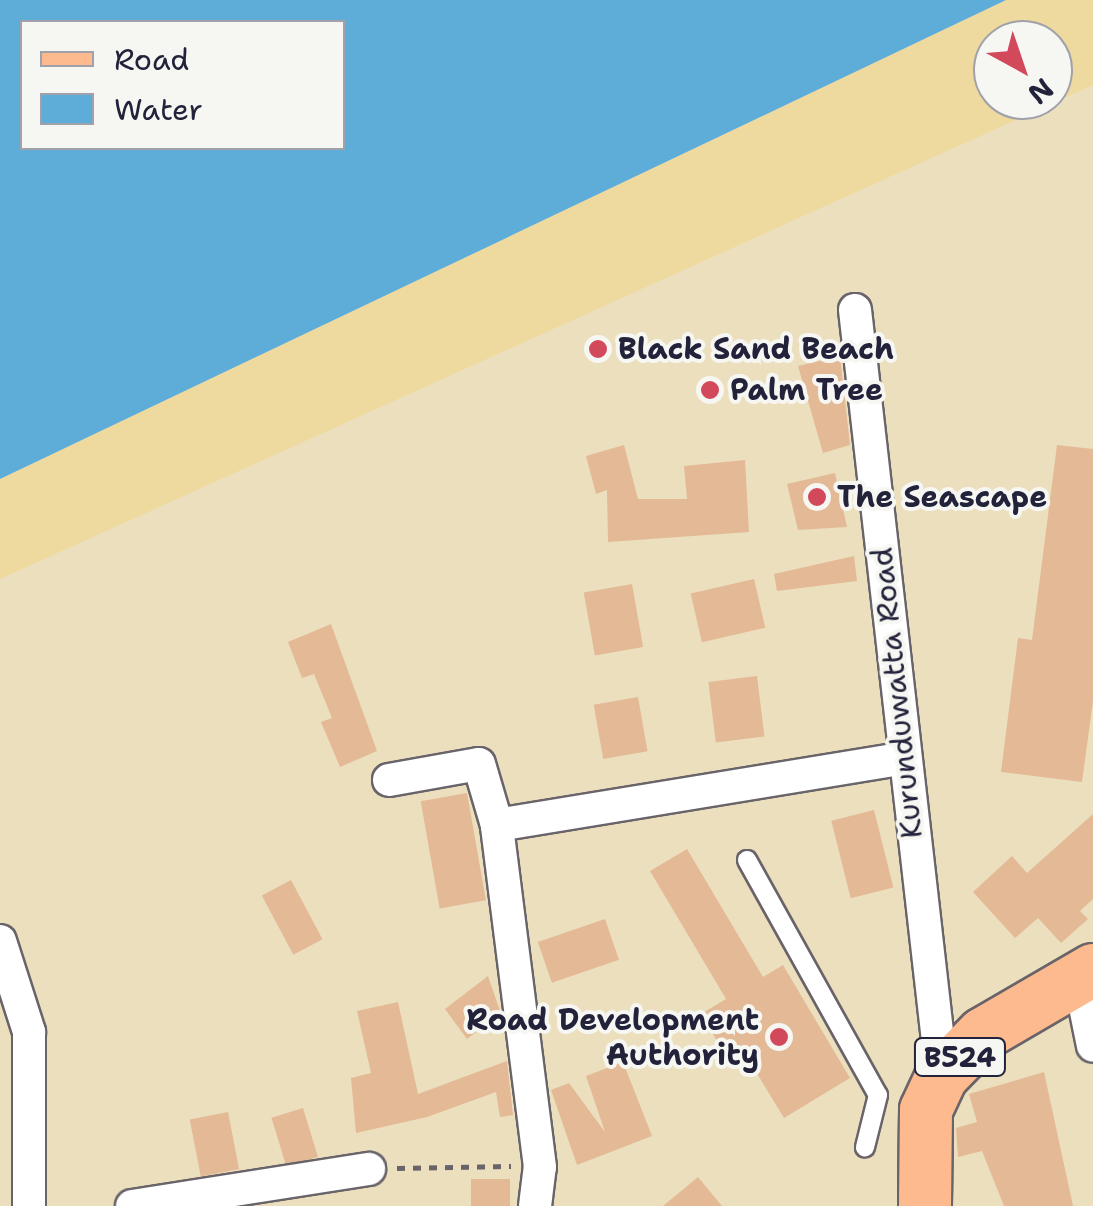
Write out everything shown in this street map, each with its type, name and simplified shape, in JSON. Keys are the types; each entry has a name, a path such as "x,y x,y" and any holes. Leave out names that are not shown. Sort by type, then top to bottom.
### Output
{"main road":[{"name":"B524","path":"926,1206 910,1097 983,1034 1086,973"}],"street":[{"name":"Kurunduwatta Road","path":"855,310 904,758 910,1097"},
{"path":"497,825 904,758"},
{"path":"389,780 479,764 497,825 540,1166 536,1206"},
{"path":"0,941 28,1032 29,1206"},
{"path":"1086,973 1093,1046"},
{"path":"132,1206 368,1169"}],"lane":[{"path":"746,860 910,1097 866,1147"}],"path":[{"path":"368,1169 540,1166"}],"sand":[{"path":"1006,0 1093,0 1093,85 1073,94 1073,20 973,20 973,120 1016,120 0,579 0,479"}],"water":[{"path":"0,0 1006,0 0,479"}],"building":[{"path":"840,356 850,445 823,453 798,366"},
{"path":"624,445 638,499 687,499 684,466 745,460 749,532 608,542 607,490 596,494 586,456"},
{"path":"1057,445 1093,449 1093,701 1082,782 1001,772 1018,638 1032,640"},
{"path":"835,473 847,527 798,530 787,484"},
{"path":"854,556 857,581 777,591 774,574"},
{"path":"754,579 765,628 702,642 691,594"},
{"path":"632,584 643,647 595,656 584,593"},
{"path":"331,624 377,751 340,767 321,722 332,718 314,674 302,678 288,642"},
{"path":"757,676 764,737 716,743 708,682"},
{"path":"638,697 648,751 603,759 594,705"},
{"path":"467,793 486,900 440,909 421,801"},
{"path":"874,810 893,888 851,898 831,821"},
{"path":"1093,814 1093,899 1080,911 1088,919 1061,943 1038,918 1015,938 973,892 1012,856 1027,873"},
{"path":"687,849 763,977 783,965 850,1078 784,1118 747,1057 732,1066 701,1014 726,999 650,871"},
{"path":"291,880 322,939 293,955 262,895"},
{"path":"605,919 619,960 552,983 538,942"},
{"path":"488,976 501,1014 467,1039 445,1009"},
{"path":"398,1002 418,1094 507,1061 513,1115 500,1117 496,1092 427,1117 356,1133 351,1078 371,1073 357,1011"},
{"path":"623,1062 652,1136 577,1165 551,1090 569,1083 605,1132 586,1076"},
{"path":"1044,1072 1073,1206 1004,1206 982,1151 958,1157 956,1128 977,1122 969,1094"},
{"path":"303,1108 318,1157 286,1166 271,1118"},
{"path":"228,1112 239,1169 201,1176 190,1119"},
{"path":"698,1177 722,1206 663,1206"},
{"path":"471,1179 510,1179 510,1206 471,1206"}],"place":[{"name":"Black Sand Beach","path":"598,349"},
{"name":"Palm Tree","path":"710,390"},
{"name":"The Seascape","path":"817,497"},
{"name":"Road Development Authority","path":"779,1037"}]}
